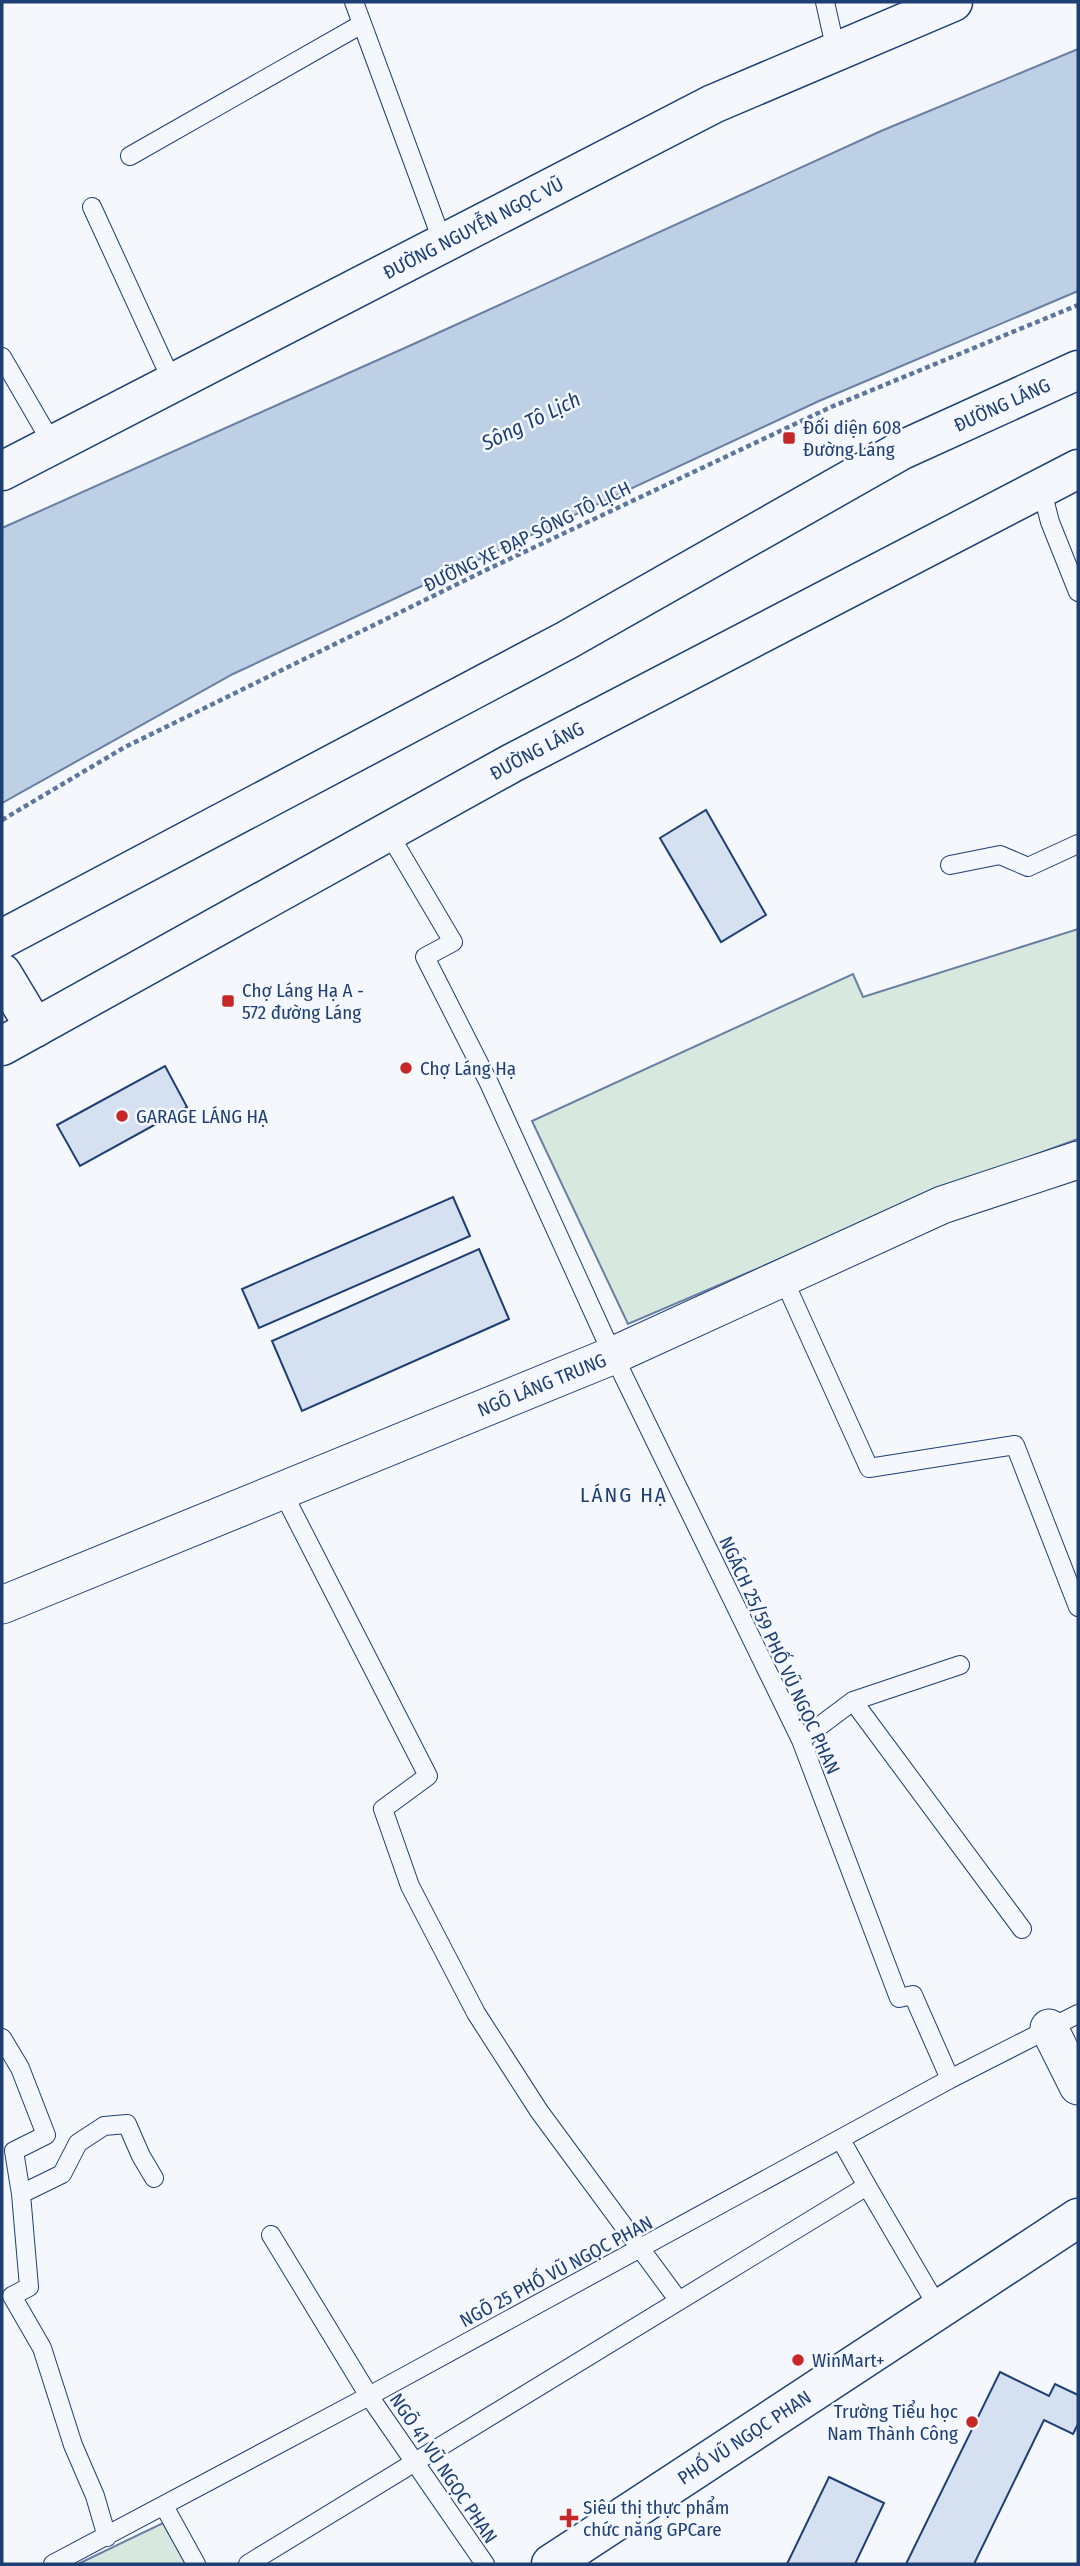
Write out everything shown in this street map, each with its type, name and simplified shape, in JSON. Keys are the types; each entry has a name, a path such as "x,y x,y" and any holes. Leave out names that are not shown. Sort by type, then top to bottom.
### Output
{"main road":[{"name":"ĐƯỜNG NGUYỄN NGỌC VŨ","path":"2,471 713,104 953,2"},
{"name":"ĐƯỜNG LÁNG","path":"2,939 567,640 902,450 1078,370"},
{"name":"ĐƯỜNG LÁNG","path":"2,1046 512,763 1078,469"},
{"path":"2,973 35,1028"},
{"name":"PHỐ VŨ NGỌC PHAN","path":"551,2564 1078,2218"}],"street":[{"name":"NGÕ LÁNG TRUNG","path":"2,1605 614,1355 942,1205 1078,1161"},
{"path":"1064,2021 1078,2086"}],"lane":[{"path":"354,2 443,243"},
{"path":"825,2 835,51"},
{"path":"130,156 362,24"},
{"path":"92,207 172,382"},
{"path":"2,357 52,445"},
{"path":"1041,487 1050,522 1078,592"},
{"name":"NGÁCH 25/59 PHỐ VŨ NGỌC PHAN","path":"388,832 453,942 425,957 489,1083 614,1355 800,1740 899,1998 913,1995 950,2079"},
{"path":"950,865 1000,855 1028,867 1078,844"},
{"path":"783,1278 869,1468 1015,1445 1078,1607"},
{"path":"282,1491 428,1776 383,1809 410,1886 483,2024 539,2111 679,2301"},
{"path":"800,1740 853,1701 960,1665"},
{"path":"853,1701 1022,1929"},
{"name":"NGÕ 25 PHỐ VŨ NGỌC PHAN","path":"53,2564 107,2538 950,2079 1064,2021"},
{"path":"2,2038 20,2068 46,2135 13,2151 22,2194 29,2287 12,2296 42,2348 73,2445 95,2496 107,2538"},
{"path":"22,2194 62,2174 78,2143 104,2126 127,2124 154,2178"},
{"path":"841,2140 939,2309"},
{"path":"248,2564 867,2186"},
{"name":"NGÕ 41 VŨ NGỌC PHAN","path":"271,2235 369,2396 485,2564"},
{"path":"164,2507 196,2564"}],"path":[{"name":"ĐƯỜNG XE ĐẠP SÔNG TÔ LỊCH","path":"2,820 125,747 484,571 831,407 1078,305"}],"shaded area":[{"path":"1078,929 1078,1139 957,1183 628,1324 532,1121 853,974 863,997"},
{"path":"163,2523 186,2564 78,2564"}],"water":[{"name":"Sông Tô Lịch","path":"1078,49 1078,291 819,401 233,674 2,803 2,528 881,131"}],"building":[{"path":"706,810 766,915 721,942 660,838"},
{"name":"GARAGE LÁNG HẠ","path":"165,1066 187,1107 80,1166 57,1125"},
{"path":"453,1197 470,1236 259,1328 242,1289"},
{"path":"479,1249 509,1319 302,1411 272,1341"},
{"path":"1000,2372 1049,2396 1055,2384 1078,2395 1078,2424 1073,2434 1044,2420 974,2564 906,2564"},
{"path":"829,2477 884,2503 855,2564 787,2564"}],"place":[{"name":"Đối diện 608 Đường Láng","path":"789,438"},
{"name":"Chợ Láng Hạ A - 572 đường Láng","path":"228,1001"},
{"name":"Chợ Láng Hạ","path":"406,1068"},
{"name":"GARAGE LÁNG HẠ","path":"122,1116"},
{"name":"WinMart+","path":"798,2360"},
{"name":"Trường Tiểu học Nam Thành Công","path":"972,2422"},
{"name":"Siêu thị thực phẩm chức năng GPCare","path":"569,2518"}],"district":[{"name":"LÁNG HẠ","path":"624,1495"}]}
